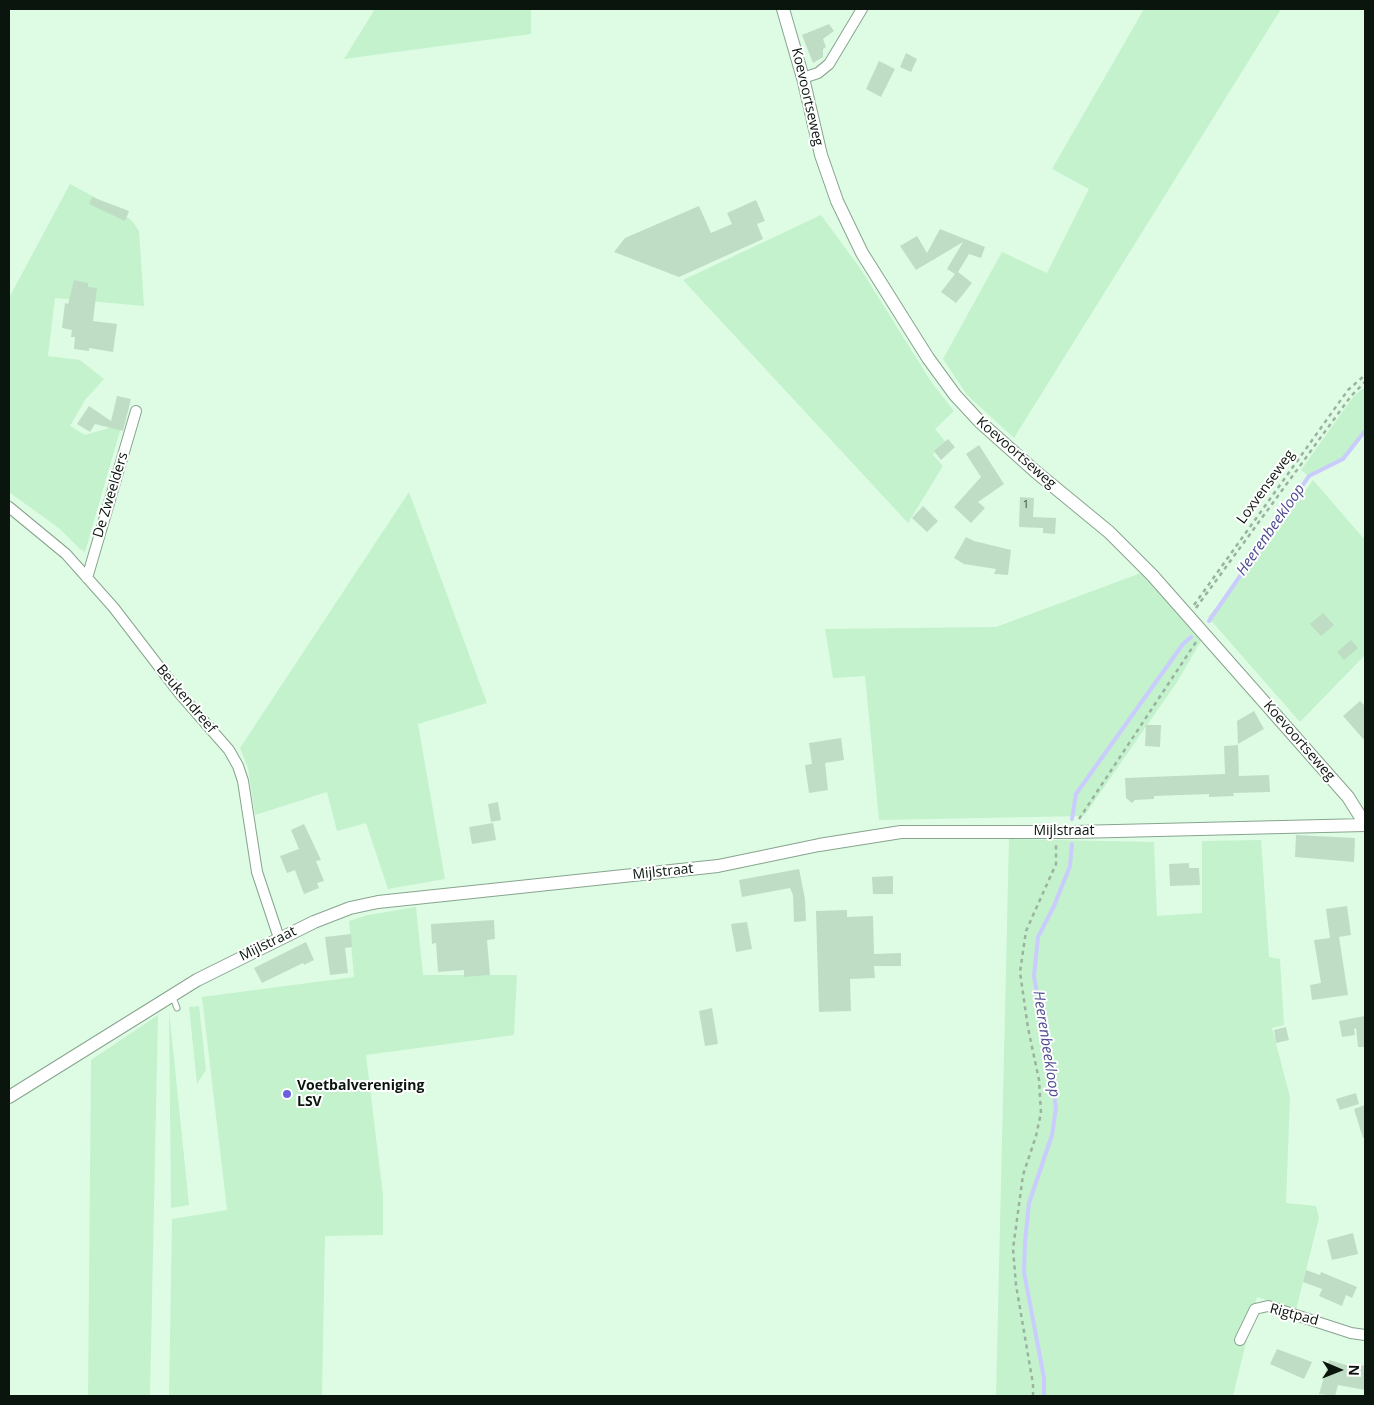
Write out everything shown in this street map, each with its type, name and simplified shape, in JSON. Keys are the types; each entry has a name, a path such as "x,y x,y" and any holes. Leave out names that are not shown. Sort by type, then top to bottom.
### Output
{"street":[{"name":"Koevoortseweg","path":"783,9 803,78 820,155 836,200 878,279 928,358 955,395 980,422 1036,472 1109,532 1204,633 1348,797 1365,825"},
{"path":"803,78 818,73 829,64 862,9"},
{"name":"De Zweelders","path":"87,578 136,411"},
{"name":"Beukendreef","path":"9,507 61,550 87,578 114,608 180,694 228,750 238,766 243,782 257,872 279,938"},
{"name":"Mijlstraat","path":"9,1097 172,995 279,938 332,915 378,902 718,866 848,840 901,832 1075,832 1365,825"},
{"name":"Rigtpad","path":"1240,1340 1255,1308 1268,1306 1351,1333 1365,1335"}],"lane":[{"path":"172,995 178,1008"}],"path":[{"name":"Loxvenseweg","path":"1188,616 1348,390 1365,375"},
{"name":"Loxvenseweg","path":"1188,616 1351,396 1365,382"},
{"path":"1075,832 1076,823 1204,633"},
{"path":"1033,1396 1033,1384 1016,1285 1013,1249 1015,1218 1023,1175 1036,1136 1041,1112 1039,1080 1028,1028 1020,972 1026,931 1056,864 1057,832"}],"green space":[{"path":"375,9 531,9 531,34 344,59"},
{"path":"1144,9 1281,9 1014,438 967,395 943,359 1002,252 1047,273 1089,189 1052,169"},
{"path":"70,184 120,211 132,221 139,231 144,306 55,298 48,356 80,360 104,379 85,400 70,426 85,435 122,424 85,552 60,529 9,492 9,298"},
{"path":"821,215 860,268 932,383 954,411 935,429 945,441 933,455 943,466 908,523 683,280"},
{"path":"1365,387 1365,431 1343,459 1309,476 1301,470 1353,397"},
{"path":"1313,480 1365,540 1365,655 1300,722 1208,617 1237,584"},
{"path":"409,492 487,703 418,724 445,879 388,889 366,823 337,831 327,792 255,815 248,768 240,748"},
{"path":"1141,573 1201,641 1177,682 1084,816 879,820 865,676 833,678 825,629 996,627"},
{"path":"1009,839 1154,842 1157,916 1202,913 1202,841 1261,840 1269,957 1280,959 1284,1025 1272,1028 1290,1097 1286,1203 1316,1206 1319,1218 1296,1310 1257,1297 1233,1396 996,1396"},
{"path":"416,907 423,975 517,975 514,1035 366,1055 383,1195 383,1235 325,1236 322,1396 169,1396 172,1219 227,1210 202,997 354,977 349,921 368,915"},
{"path":"199,1006 206,1070 197,1084 189,1007"},
{"path":"169,1010 189,1205 171,1208"},
{"path":"158,1015 150,1396 88,1396 91,1060"}],"building":[{"path":"829,24 834,31 823,39 826,47 823,49 823,57 813,63 802,35"},
{"path":"906,53 917,59 911,72 900,67"},
{"path":"879,61 895,69 881,97 866,89"},
{"path":"92,197 129,211 125,221 89,204"},
{"path":"756,200 765,221 757,224 763,239 679,277 614,252 625,238 699,206 711,233 732,224 727,213"},
{"path":"940,229 985,247 981,258 969,254 958,272 972,283 956,303 941,292 955,274 947,269 963,242 916,270 900,246 917,236 927,253"},
{"path":"74,280 88,283 88,287 97,288 93,321 117,324 113,352 89,348 89,351 74,349 75,337 71,337 72,330 62,328 65,303 68,304"},
{"path":"117,396 131,399 123,431 95,424 90,432 77,424 89,406 111,421"},
{"path":"948,439 955,447 941,460 934,451"},
{"path":"979,445 1004,484 978,502 985,508 971,523 954,507 981,477 966,454"},
{"path":"1020,497 1034,498 1033,517 1056,518 1055,534 1043,533 1043,528 1019,527"},
{"path":"923,506 938,521 927,532 912,518"},
{"path":"966,537 974,541 1011,550 1008,575 994,574 996,569 964,564 954,558"},
{"path":"1323,613 1334,625 1321,636 1310,624"},
{"path":"1351,640 1358,648 1344,660 1337,652"},
{"path":"1360,701 1365,706 1365,741 1343,716"},
{"path":"1254,711 1264,729 1238,744 1237,721"},
{"path":"1146,725 1161,725 1160,747 1145,746"},
{"path":"841,738 844,760 825,763 828,790 809,793 805,765 812,764 809,743"},
{"path":"1238,745 1239,776 1269,775 1270,792 1233,793 1234,796 1209,797 1209,794 1154,796 1154,799 1135,800 1132,803 1126,798 1125,778 1225,774 1224,746"},
{"path":"498,802 501,820 491,822 488,804"},
{"path":"493,823 496,840 472,844 469,827"},
{"path":"304,824 321,860 316,861 324,881 317,883 319,888 304,894 295,870 287,873 280,856 299,849 291,830"},
{"path":"1296,835 1355,838 1354,862 1295,857"},
{"path":"1189,863 1189,868 1199,868 1200,885 1170,886 1169,864"},
{"path":"799,869 805,899 806,921 794,922 793,895 790,888 742,897 739,880"},
{"path":"893,876 893,894 873,894 872,877"},
{"path":"1347,906 1351,935 1339,937 1348,995 1312,1000 1310,985 1321,983 1314,940 1330,938 1326,909"},
{"path":"847,910 847,917 873,916 874,954 901,953 901,966 874,966 875,978 850,979 851,1011 819,1012 816,911"},
{"path":"494,920 495,939 487,940 490,975 464,977 464,970 438,972 436,943 432,944 431,924"},
{"path":"747,922 752,949 736,952 731,924"},
{"path":"351,934 352,947 345,948 348,973 330,975 325,937"},
{"path":"306,942 314,960 304,965 303,963 262,983 254,968"},
{"path":"712,1008 718,1044 705,1046 699,1011"},
{"path":"1365,1016 1365,1047 1358,1047 1356,1028 1354,1029 1355,1035 1342,1037 1339,1021"},
{"path":"1286,1027 1289,1040 1276,1043 1274,1030"},
{"path":"1356,1093 1359,1104 1340,1110 1336,1099"},
{"path":"1365,1105 1365,1138 1363,1138 1354,1109"},
{"path":"1353,1233 1358,1254 1332,1260 1327,1240"},
{"path":"1306,1270 1320,1275 1321,1272 1357,1287 1352,1298 1346,1295 1342,1306 1319,1296 1322,1289 1303,1282"},
{"path":"1277,1349 1312,1362 1304,1379 1270,1364"},
{"path":"1329,1360 1353,1367 1354,1364 1365,1366 1365,1390 1338,1385 1335,1396 1319,1394"}],"waterway":[{"name":"Heerenbeekloop","path":"1209,621 1309,476 1343,459 1365,431"},
{"name":"Heerenbeekloop","path":"1072,819 1076,794 1183,644 1191,637"},
{"name":"Heerenbeekloop","path":"1044,1396 1044,1378 1024,1272 1025,1242 1029,1203 1052,1135 1056,1107 1034,976 1038,937 1054,906 1070,866 1072,844"}],"place":[{"name":"Voetbalvereniging LSV","path":"287,1094"}]}
